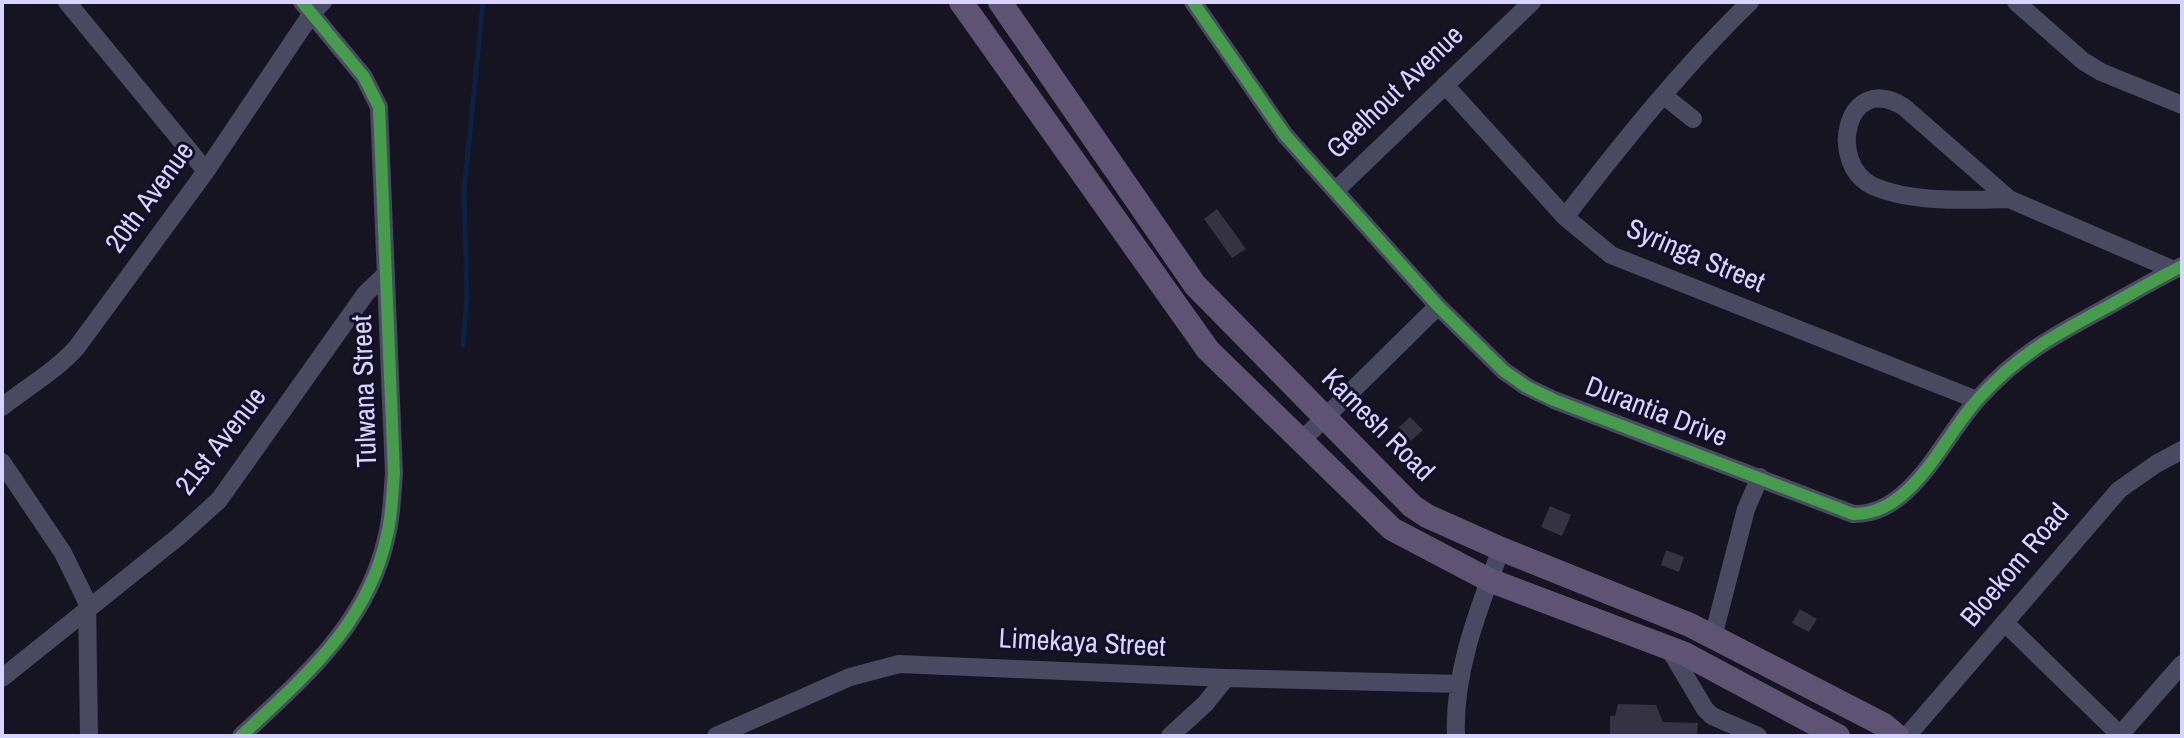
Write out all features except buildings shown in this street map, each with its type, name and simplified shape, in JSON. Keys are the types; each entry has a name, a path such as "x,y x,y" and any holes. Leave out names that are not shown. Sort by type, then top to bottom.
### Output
{"main road":[{"path":"961,2 1208,350 1392,529 1489,580 1668,647 1838,736"},
{"name":"Kamesh Road","path":"1000,2 1195,285 1412,506 1427,516 1501,549 1713,637 1884,725 1897,736"}],"street":[{"path":"67,2 206,171"},
{"name":"Durantia Drive","path":"1193,2 1285,135 1438,306 1504,371 1554,400 1853,514 1880,511 1893,503 1916,480 1977,400 2045,339 2178,268"},
{"name":"Geelhout Avenue","path":"1335,191 1532,2"},
{"path":"1565,217 1663,95 1750,2"},
{"path":"2016,2 2083,61 2101,72 2182,105"},
{"name":"20th Avenue","path":"2,407 62,364 77,347 206,171 313,6"},
{"name":"Tulwana Street","path":"241,736 343,634 367,595 381,559 391,516 394,474 381,114 378,100 364,77 313,6"},
{"name":"Syringa Street","path":"1445,85 1565,217 1611,255 1977,400"},
{"path":"1663,95 1693,119"},
{"path":"2009,199 1959,200 1872,185 1858,175 1847,150 1848,130 1853,116 1863,102 1876,97 1891,98 2009,199 2178,268"},
{"name":"21st Avenue","path":"2,678 178,537 219,500 366,293 385,275"},
{"path":"1300,442 1438,306"},
{"name":"Bloekom Road","path":"1907,736 2119,490 2182,450"},
{"path":"2,462 63,553 84,592 88,610 89,736"},
{"path":"1713,637 1746,509 1760,477"},
{"path":"1456,736 1459,684 1501,549"},
{"path":"2005,623 2120,735 2182,664"},
{"path":"1668,647 1712,716 1758,736"},
{"name":"Limekaya Street","path":"716,736 850,677 899,664 1459,684"},
{"path":"1182,733 1226,678"}],"waterway":[{"path":"463,345 467,299 464,191 483,2"}],"cycle path":[{"path":"241,736 310,670 349,622 378,567 392,504 394,474 379,107 364,77 302,2"},
{"path":"1193,2 1285,135 1438,306 1504,371 1554,400 1853,514 1874,511 1909,489 1978,399 2023,357 2182,266"}]}
